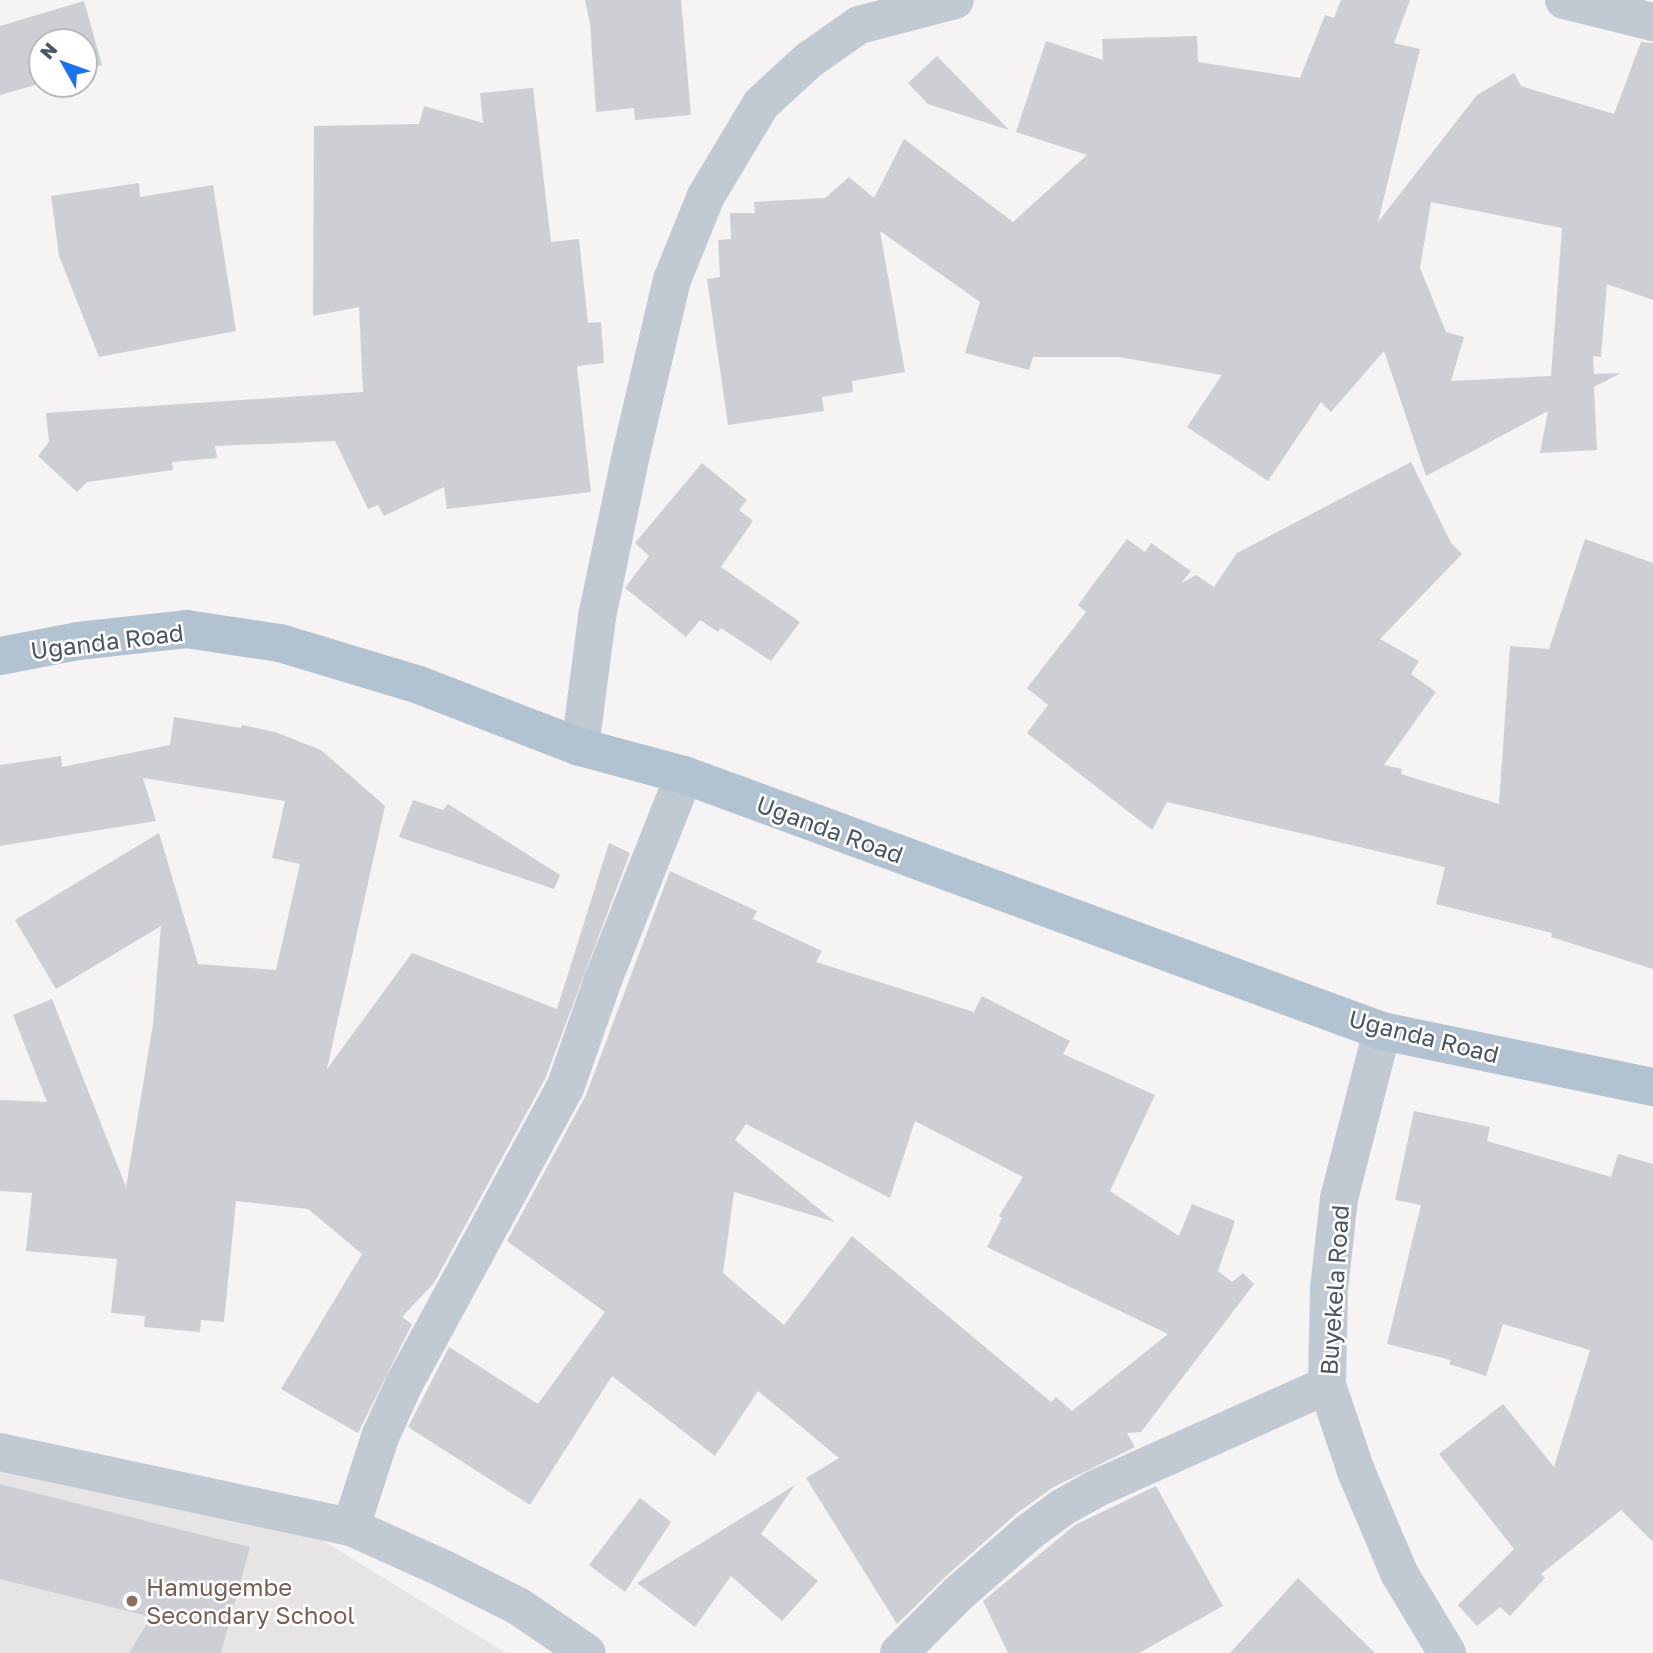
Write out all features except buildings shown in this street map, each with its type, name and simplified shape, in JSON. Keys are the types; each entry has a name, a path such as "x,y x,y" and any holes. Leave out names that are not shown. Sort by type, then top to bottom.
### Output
{"main road":[{"name":"Uganda Road","path":"0,656 78,641 186,629 280,643 419,685 580,747 684,775 1382,1031 1653,1087"}],"street":[{"path":"580,747 597,617 632,450 672,280 706,195 761,104 809,60 859,25 955,0"},
{"path":"1564,0 1653,22"},
{"path":"351,1527 380,1437 404,1384 565,1088 603,980 684,775"},
{"name":"Buyekela Road","path":"1382,1031 1339,1198 1329,1287 1327,1385 1356,1471 1399,1573 1447,1653"},
{"path":"898,1653 959,1593 1029,1532 1063,1507 1095,1489 1327,1385"},
{"path":"0,1452 351,1527 518,1606 587,1653"}],"shaded area":[{"name":"Hamugembe Secondary School","path":"0,1457 289,1520 506,1653 0,1653"}],"place":[{"name":"Hamugembe Secondary School","path":"132,1601"}]}
